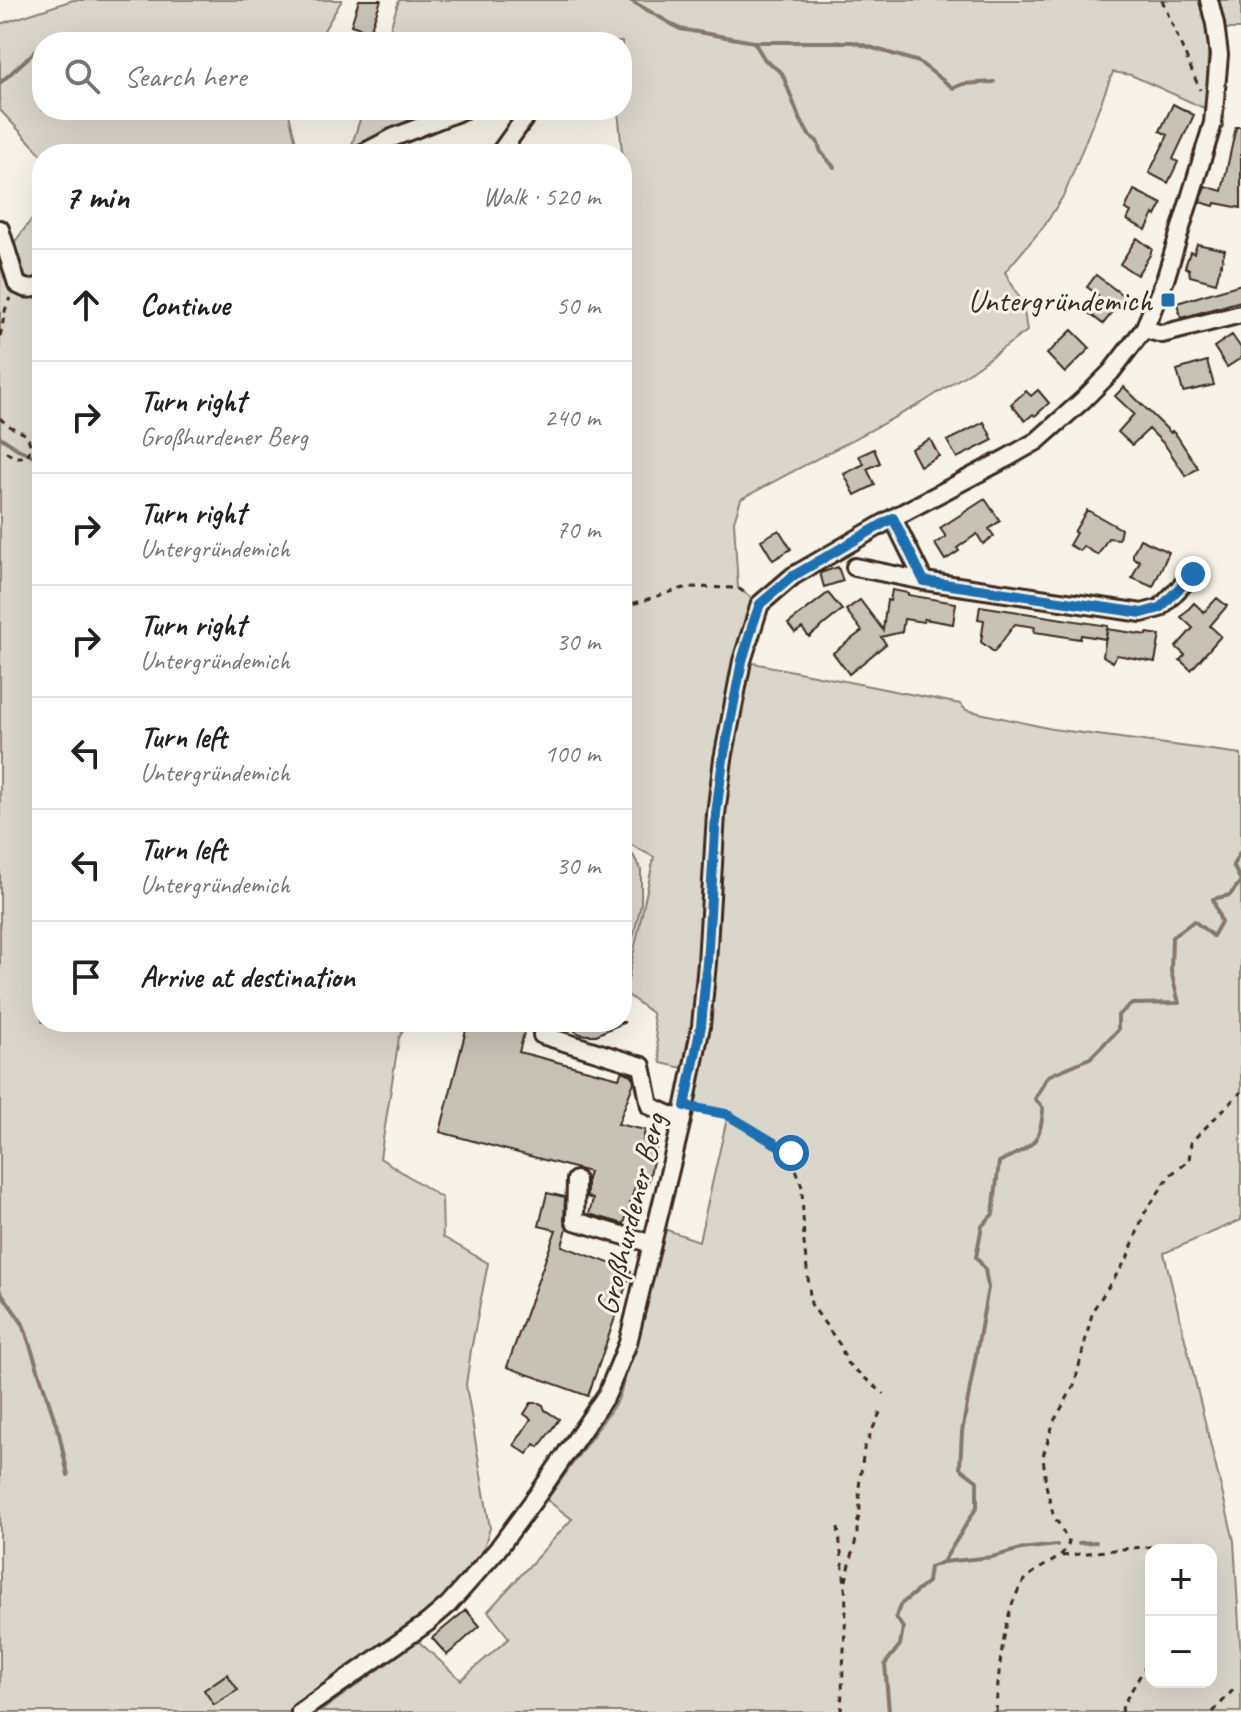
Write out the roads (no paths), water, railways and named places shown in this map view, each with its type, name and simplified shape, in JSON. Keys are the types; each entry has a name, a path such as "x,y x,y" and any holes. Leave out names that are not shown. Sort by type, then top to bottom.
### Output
{"street":[{"path":"924,581 893,518 1037,441 1111,372 1144,329 1165,280 1213,123 1219,55 1209,0"},
{"path":"380,144 438,120"},
{"path":"506,144 523,120"},
{"path":"0,229 17,284 32,289"},
{"path":"1144,329 1162,334 1241,314"},
{"name":"Großhurdener Berg","path":"300,1712 448,1605 497,1550 607,1394 628,1343 701,1026 716,814 723,759 742,661 760,604 793,576 893,518"},
{"path":"855,567 924,581 1142,613 1160,608 1193,574"},
{"path":"542,1032 542,1035 642,1066 650,1106 683,1113"},
{"path":"576,1180 575,1221 652,1244"}],"waterway":[{"path":"630,0 680,29 754,42 853,42 919,62 953,88 963,84 994,82"},
{"path":"754,42 765,60 782,73 799,117 834,167"},
{"path":"0,83 32,54"},
{"path":"0,437 32,455"},
{"path":"889,1712 885,1664 900,1645 903,1628 896,1617 900,1605 928,1582 930,1567 943,1562 977,1507 977,1481 960,1468 962,1432 988,1288 985,1269 976,1257 982,1226 993,1214 999,1162 1032,1144 1040,1131 1043,1108 1035,1099 1048,1076 1090,1058 1118,1030 1118,1015 1132,1004 1179,1003 1171,971 1172,937 1194,921 1213,936 1221,922 1213,899 1230,895 1241,881 1233,865 1241,851"},
{"path":"0,1291 23,1324 59,1433 68,1475"},
{"path":"1079,1543 1096,1542"},
{"path":"943,1562 1057,1545"}],"place":[{"name":"Untergründemich","path":"1168,300"}]}
